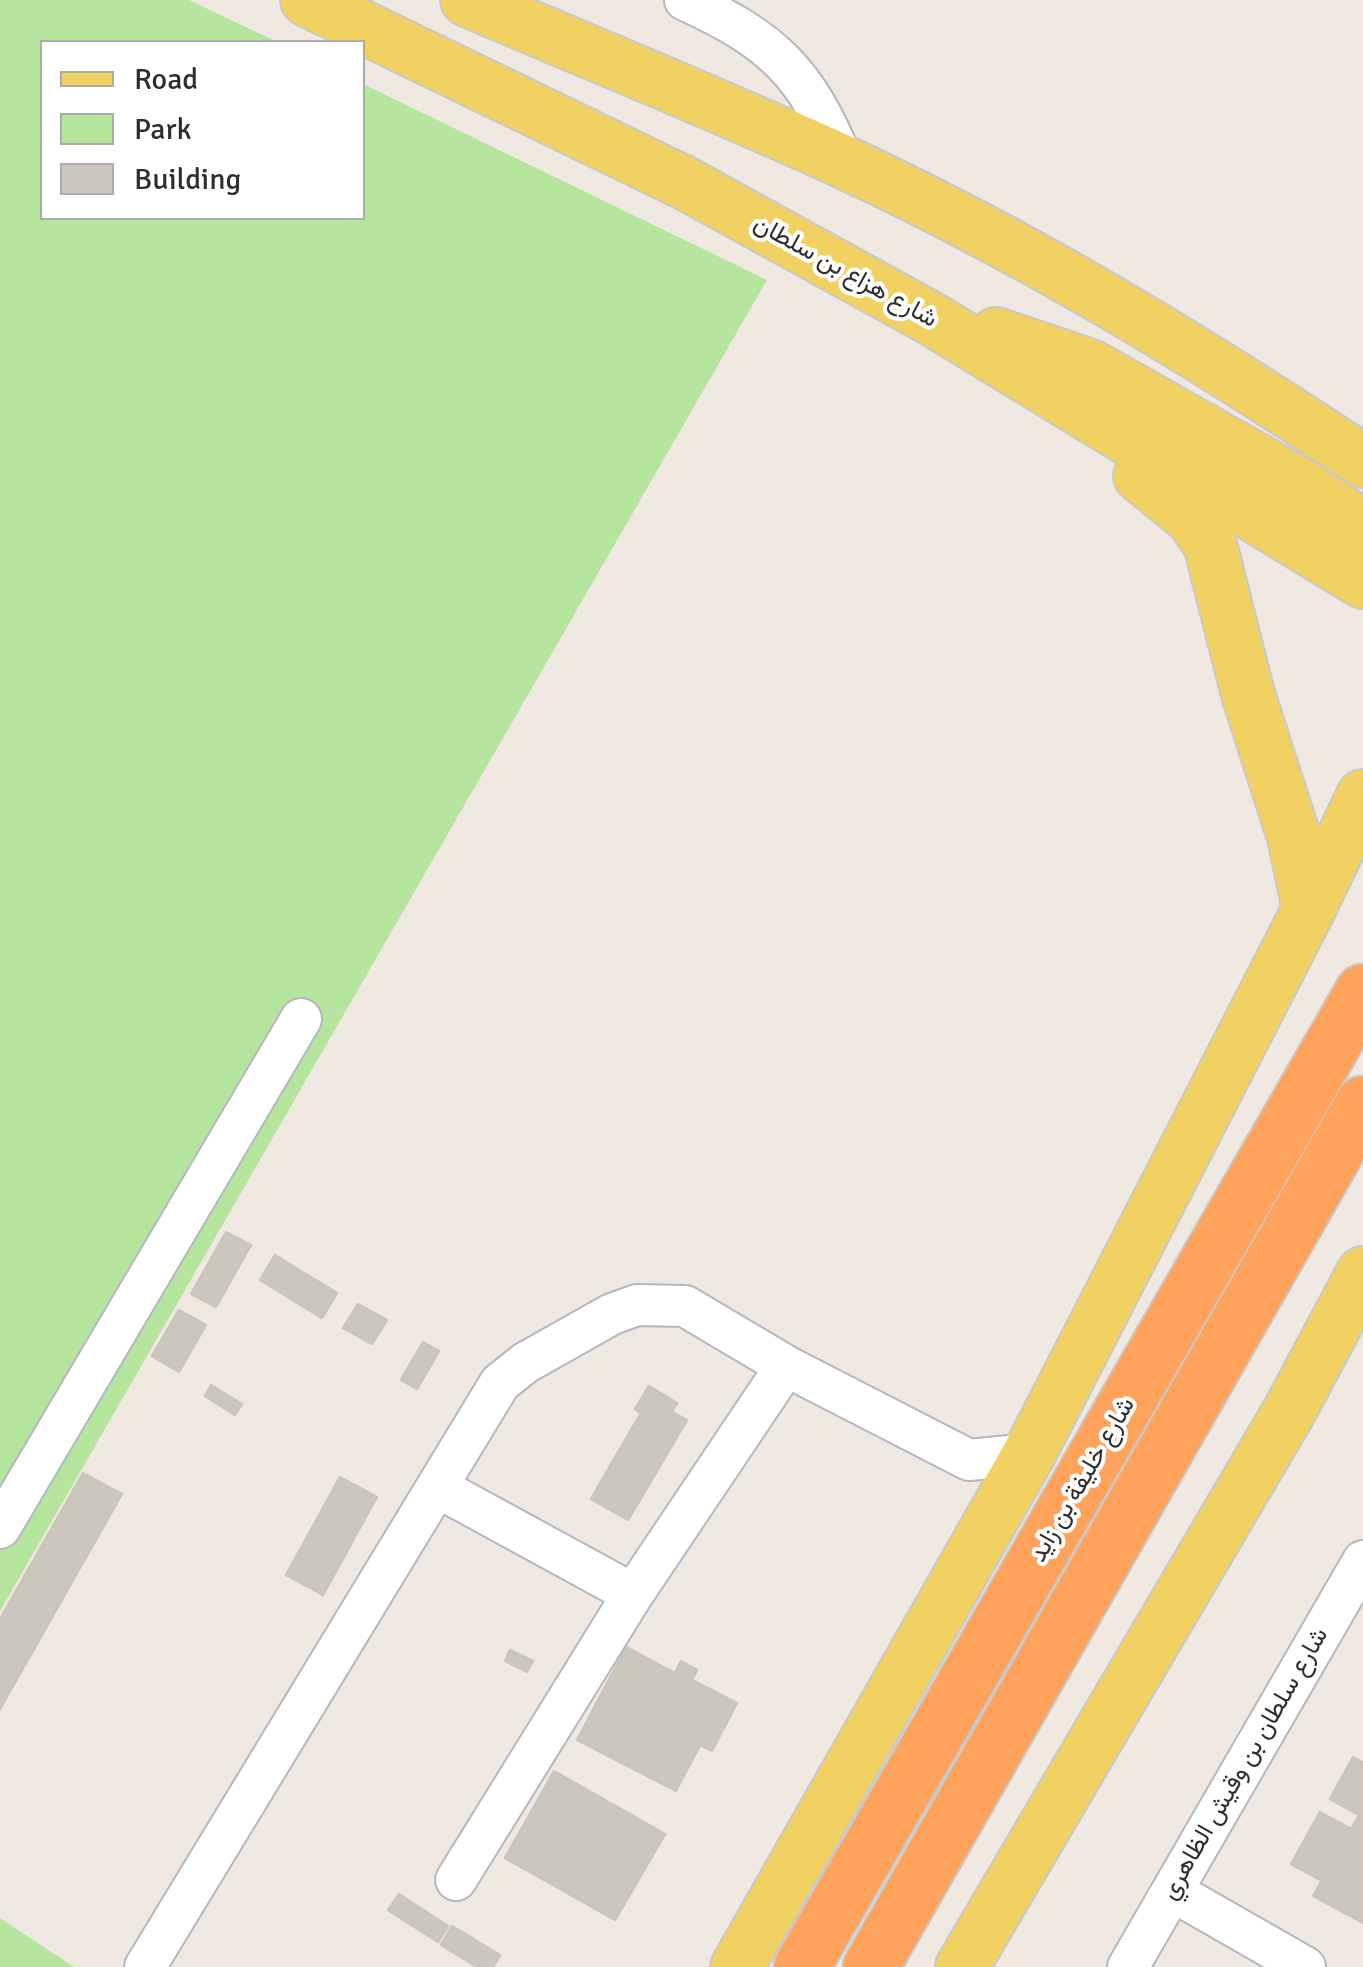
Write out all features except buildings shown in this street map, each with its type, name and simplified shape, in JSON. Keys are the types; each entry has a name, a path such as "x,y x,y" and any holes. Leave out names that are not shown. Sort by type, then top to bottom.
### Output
{"highway":[{"name":"شارع خليفة بن زايد","path":"802,1967 1363,992"},
{"path":"871,1967 1363,1104"}],"main road":[{"name":"شارع هزاع بن سلطان","path":"307,0 684,183 932,319 1363,582"},
{"path":"467,0 843,162 1042,264 1223,370 1363,461"},
{"path":"1042,264 1074,258 1105,264 1363,420"},
{"path":"932,319 1012,338 1091,366 1296,482 1363,526"},
{"path":"932,319 991,375 1168,496 1192,518 1210,544 1248,694 1294,837 1309,910"},
{"path":"737,1967 1028,1454 1358,811"},
{"path":"962,1967 1290,1410 1363,1273"}],"street":[{"path":"706,4 786,61 827,122 843,162"},
{"path":"0,1528 300,1019"},
{"path":"145,1967 500,1382 566,1338 638,1305 684,1306 786,1366 968,1460 1028,1454"},
{"path":"456,1880 633,1594 786,1366"},
{"path":"968,1460 994,1515"},
{"path":"437,1487 633,1594"},
{"name":"شارع سلطان بن وقيش الظاهري","path":"1128,1967 1363,1560"},
{"path":"1172,1891 1305,1967"}],"green space":[{"path":"0,0 189,0 273,40 40,40 40,220 365,220 365,85 767,280 0,1611"},
{"path":"0,1918 74,1967 0,1967"}]}
